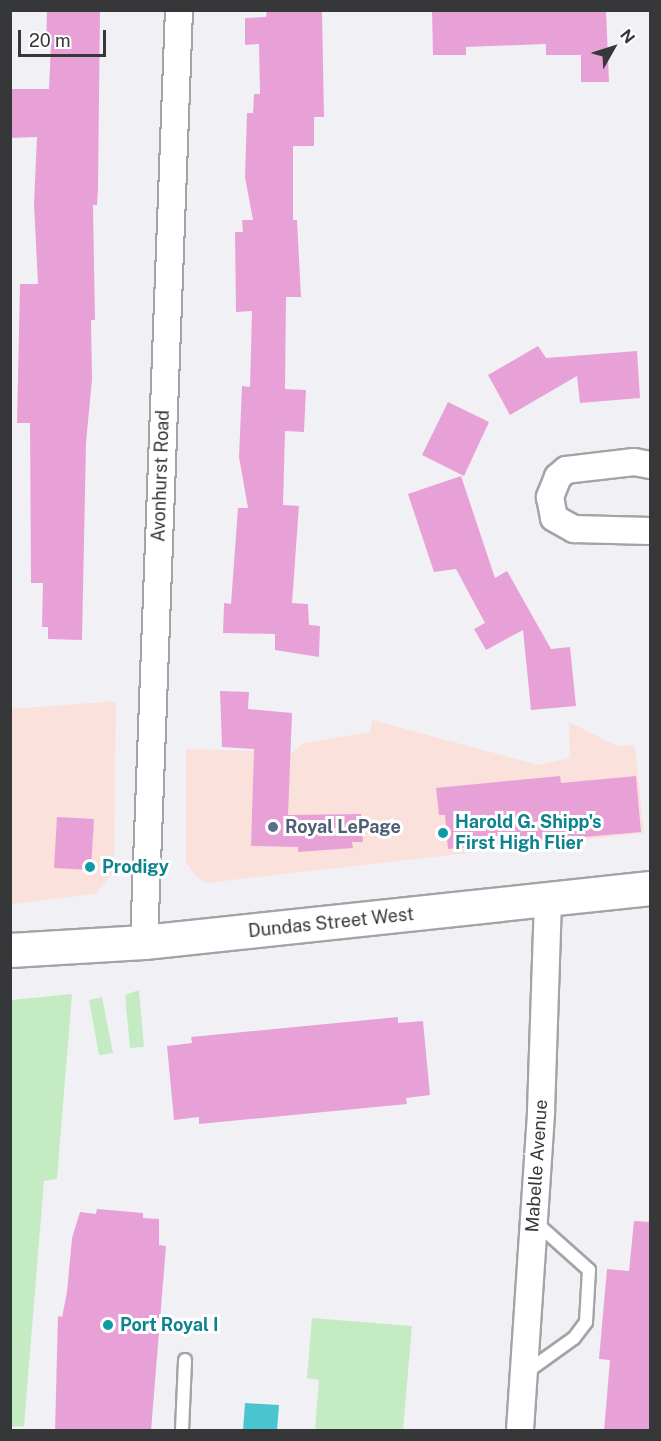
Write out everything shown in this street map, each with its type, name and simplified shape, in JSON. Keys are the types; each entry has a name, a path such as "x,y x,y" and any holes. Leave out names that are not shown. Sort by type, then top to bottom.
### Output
{"main road":[{"name":"Dundas Street West","path":"10,950 144,942 548,902 651,888"}],"street":[{"name":"Avonhurst Road","path":"144,942 179,10"},
{"path":"650,536 574,529 554,518 550,497 558,477 566,470 634,462 651,465"},
{"name":"Mabelle Avenue","path":"520,1431 549,951 548,902"}],"lane":[{"path":"525,1373 574,1338 586,1322 589,1270 533,1220"},
{"path":"182,1431 185,1360"}],"shaded area":[{"path":"116,701 114,871 96,894 11,904 11,709"},
{"path":"372,720 539,765 570,758 569,722 617,746 635,745 644,833 206,883 195,875 186,863 186,749 293,752 303,743 370,732"}],"green space":[{"path":"139,990 144,1047 130,1048 125,995"},
{"path":"72,994 57,1179 44,1181 24,1426 11,1427 11,1000"},
{"path":"102,997 113,1053 99,1055 89,1000"},
{"path":"312,1318 412,1326 403,1430 315,1430 319,1380 307,1378"}],"water":[{"path":"245,1403 279,1405 277,1430 243,1430"}],"building":[{"path":"47,10 100,10 98,189 97,205 93,205 95,320 91,320 92,379 86,443 82,640 48,639 48,627 42,627 43,583 31,583 30,423 17,423 20,284 38,284 34,204 37,137 10,138 10,89 49,89 51,45 46,45"},
{"path":"267,10 322,10 324,117 314,117 314,146 293,146 293,220 297,220 301,297 286,297 285,389 306,390 304,432 285,431 283,505 299,506 292,603 308,604 309,625 320,626 319,657 275,650 275,634 223,633 224,603 231,604 238,508 248,508 239,457 242,386 250,387 252,311 236,312 235,232 243,232 242,220 253,220 245,177 247,113 253,113 254,94 260,94 259,44 245,45 245,18 266,17"},
{"path":"432,10 606,10 609,82 581,82 581,55 546,55 546,44 466,47 466,55 433,55"},
{"path":"538,346 546,358 637,351 640,398 580,403 577,376 510,415 488,375"},
{"path":"448,402 489,422 464,476 422,455"},
{"path":"461,476 495,578 507,571 551,649 570,647 576,706 531,710 523,630 486,650 474,629 485,623 456,569 434,572 408,494"},
{"path":"220,691 249,692 248,709 292,713 288,815 361,814 363,842 352,842 353,848 298,852 298,847 251,846 254,749 222,747"},
{"path":"560,776 561,783 636,776 641,832 448,849 445,815 439,815 436,788"},
{"path":"57,817 94,819 91,870 54,868"},
{"path":"398,1017 398,1023 423,1021 430,1095 406,1098 407,1104 199,1124 199,1117 174,1120 167,1046 192,1043 191,1037"},
{"name":"Port Royal I","path":"97,1209 143,1213 143,1218 159,1219 159,1245 166,1246 151,1431 55,1431 58,1316 62,1317 67,1292 72,1238 80,1212 96,1214"},
{"path":"634,1221 651,1222 651,1431 604,1431 610,1360 599,1359 607,1269 629,1271"}],"place":[{"name":"Royal LePage","path":"273,827"},
{"name":"Harold G. Shipp's First High Flier","path":"443,833"},
{"name":"Prodigy","path":"90,867"},
{"name":"Port Royal I","path":"108,1325"}]}
